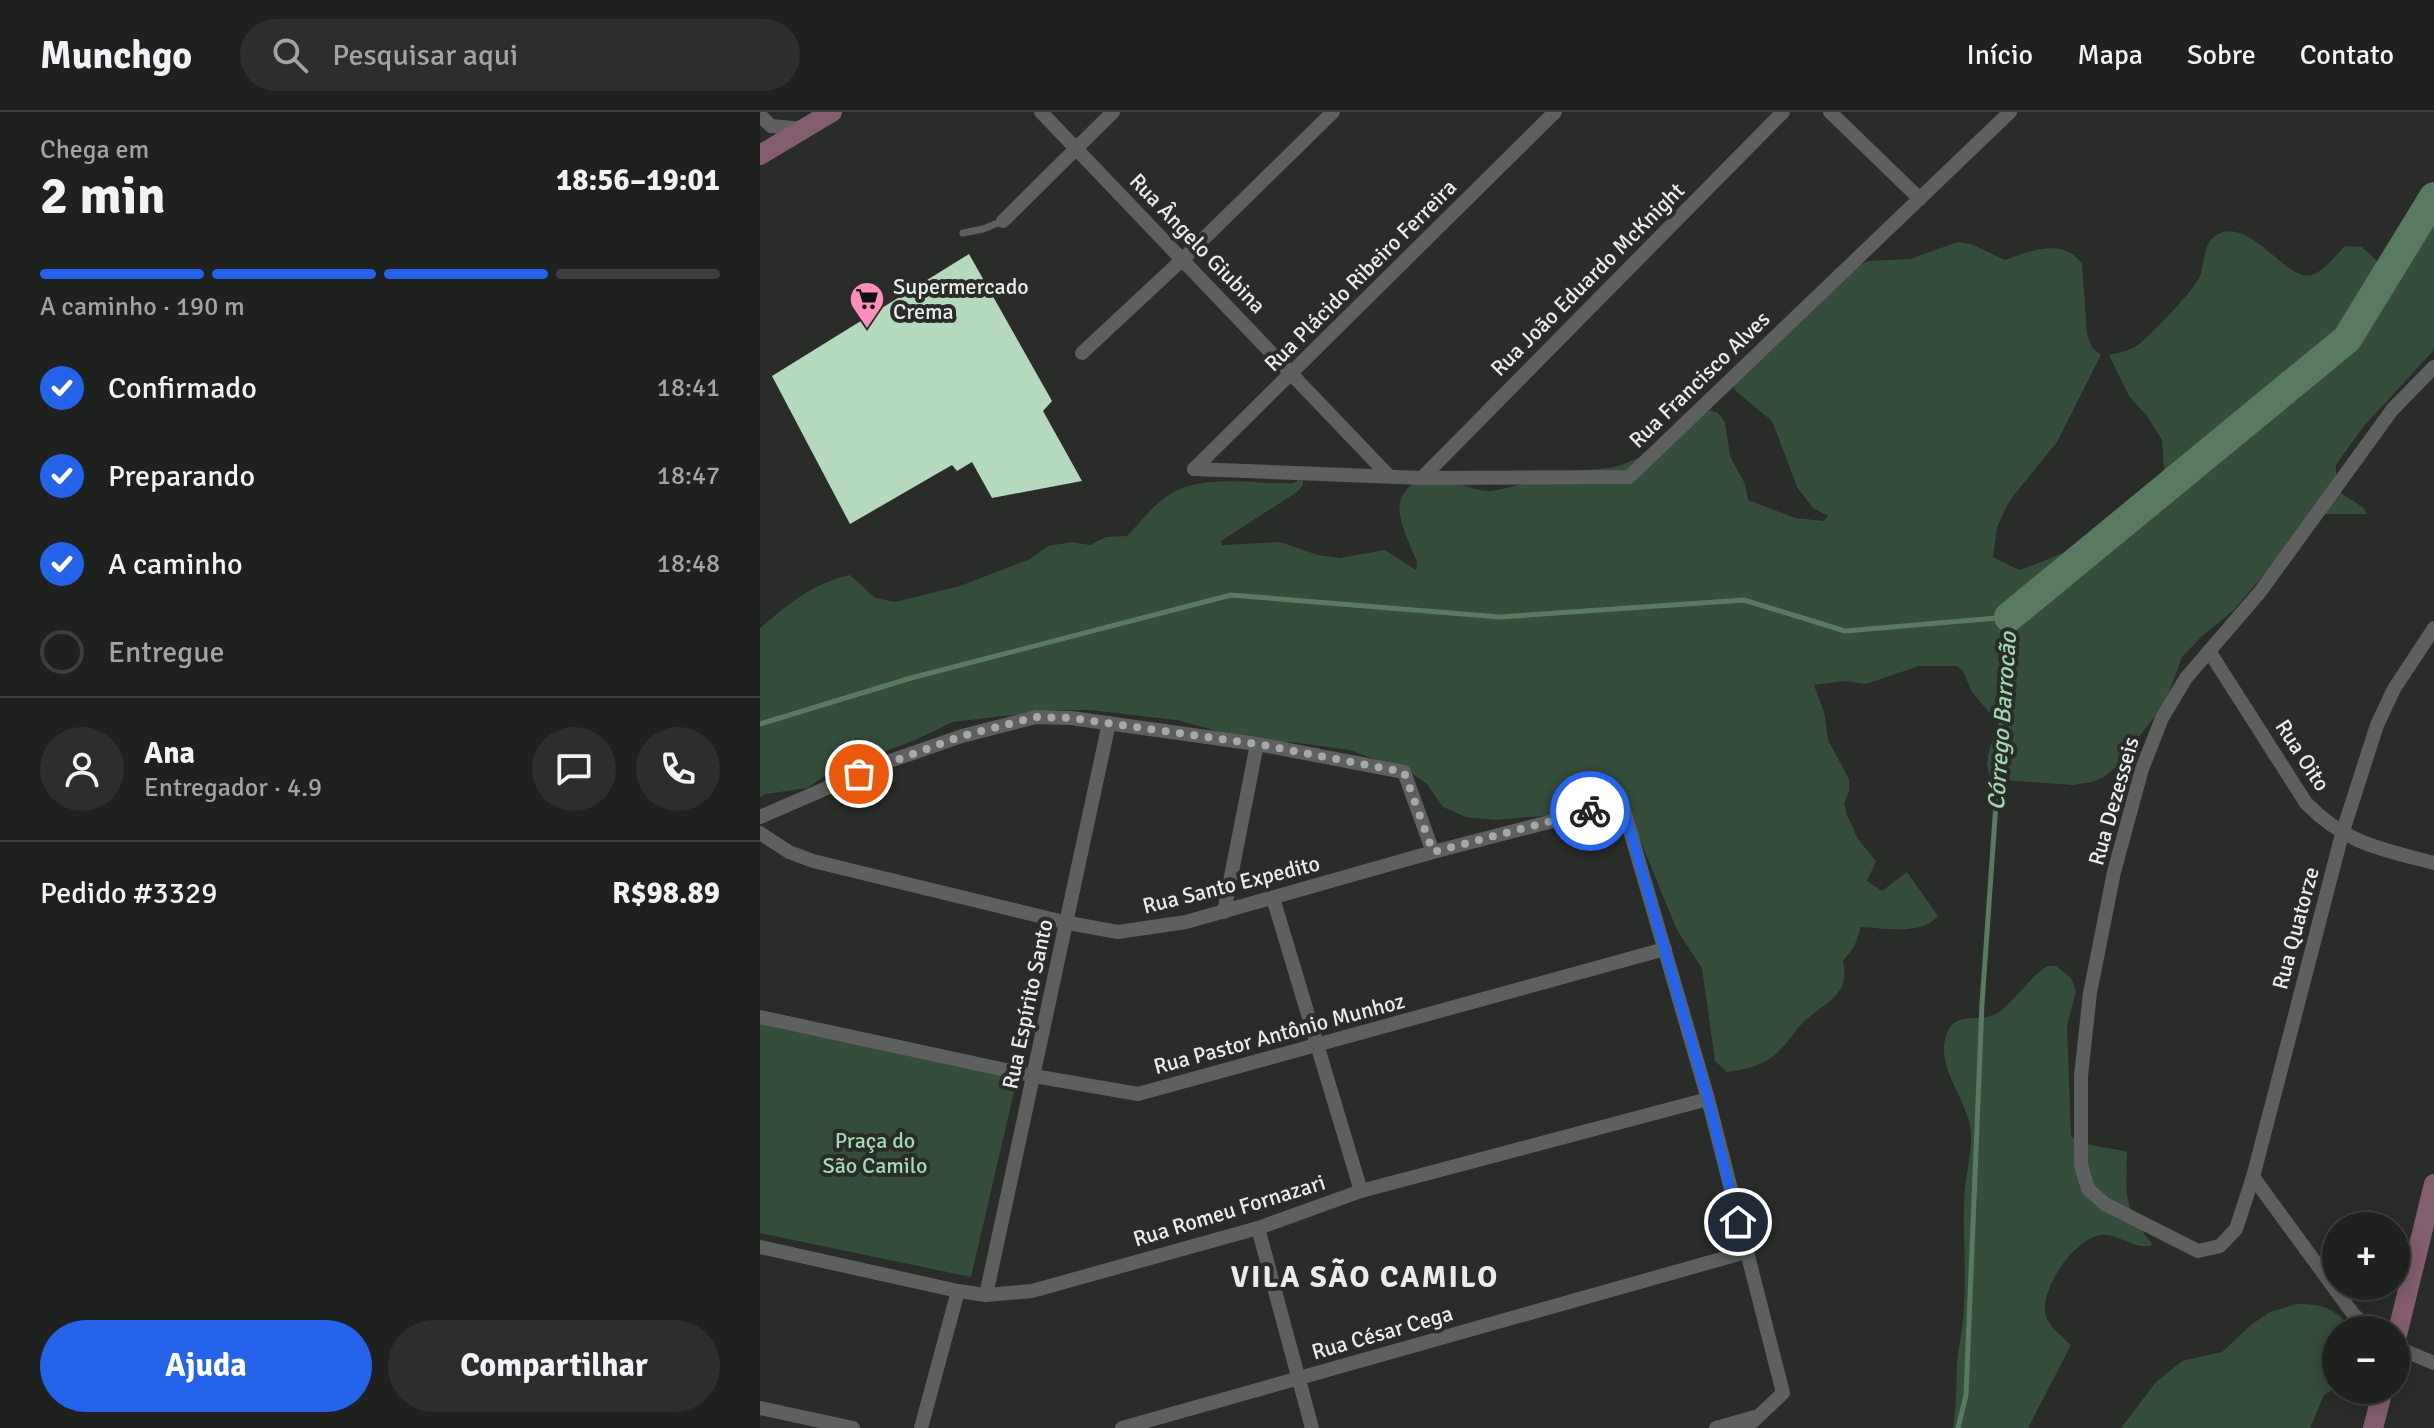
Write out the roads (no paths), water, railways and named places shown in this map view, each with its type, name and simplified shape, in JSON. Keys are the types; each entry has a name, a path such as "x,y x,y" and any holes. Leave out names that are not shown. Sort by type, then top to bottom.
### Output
{"street":[{"path":"760,155 832,112"},
{"name":"Rua Ângelo Giubina","path":"1041,112 1388,475"},
{"path":"1003,221 1113,112"},
{"path":"1082,353 1333,112"},
{"name":"Rua Plácido Ribeiro Ferreira","path":"1194,469 1555,112"},
{"name":"Rua João Eduardo McKnight","path":"1422,478 1783,112"},
{"path":"1830,112 1920,199"},
{"name":"Rua Francisco Alves","path":"1194,469 1422,478 1629,477 2010,112"},
{"path":"760,115 764,121 779,128 803,129"},
{"name":"Rua Dezesseis","path":"2220,1246 2198,1251 2105,1204 2088,1189 2081,1165 2081,1076 2090,993 2114,872 2142,769 2162,718 2186,678 2260,592 2392,410 2434,367"},
{"name":"Rua Quatorze","path":"2220,1246 2236,1229 2253,1177 2342,834 2377,725 2394,689 2434,628"},
{"name":"Rua Oito","path":"2209,651 2306,803 2325,822 2342,834 2370,846 2434,863"},
{"path":"760,817 884,763 962,736 1036,717 1071,718 1257,744 1404,772 1433,852"},
{"name":"Rua Espírito Santo","path":"986,1295 1109,723"},
{"path":"1224,912 1257,744"},
{"name":"Rua Santo Expedito","path":"760,833 789,852 813,861 1068,923 1118,932 1186,922 1433,852 1622,803 1665,949"},
{"path":"1273,898 1361,1191"},
{"path":"1665,949 1708,1099 1783,1393 1750,1423 1716,1428"},
{"name":"Rua Pastor Antônio Munhoz","path":"760,1017 1034,1076 1138,1094 1665,949"},
{"name":"Rua Romeu Fornazari","path":"760,1247 958,1291 986,1295 1032,1291 1258,1228 1361,1191 1708,1099"},
{"path":"2253,1177 2355,1316"},
{"path":"2402,1316 2429,1222 2434,1184"},
{"path":"1258,1228 1312,1428"},
{"name":"Rua César Cega","path":"1122,1428 1746,1252"},
{"path":"921,1428 958,1291"},
{"path":"2410,1353 2434,1363"},
{"path":"2373,1428 2379,1404"},
{"path":"760,1408 853,1428"}],"lane":[{"path":"963,233 1003,221"}],"waterway":[{"name":"Córrego Barrocão","path":"2009,617 2347,339 2434,197"},
{"path":"760,724 911,678 1231,595 1500,617 1744,600 1845,631 2009,617 1982,1004 1966,1395 1958,1428"}],"place":[{"name":"Supermercado Crema","path":"867,330"}],"district":[{"name":"VILA SÃO CAMILO","path":"1365,1277"}],"park label":[{"name":"Praça do São Camilo","path":"875,1152"}]}
